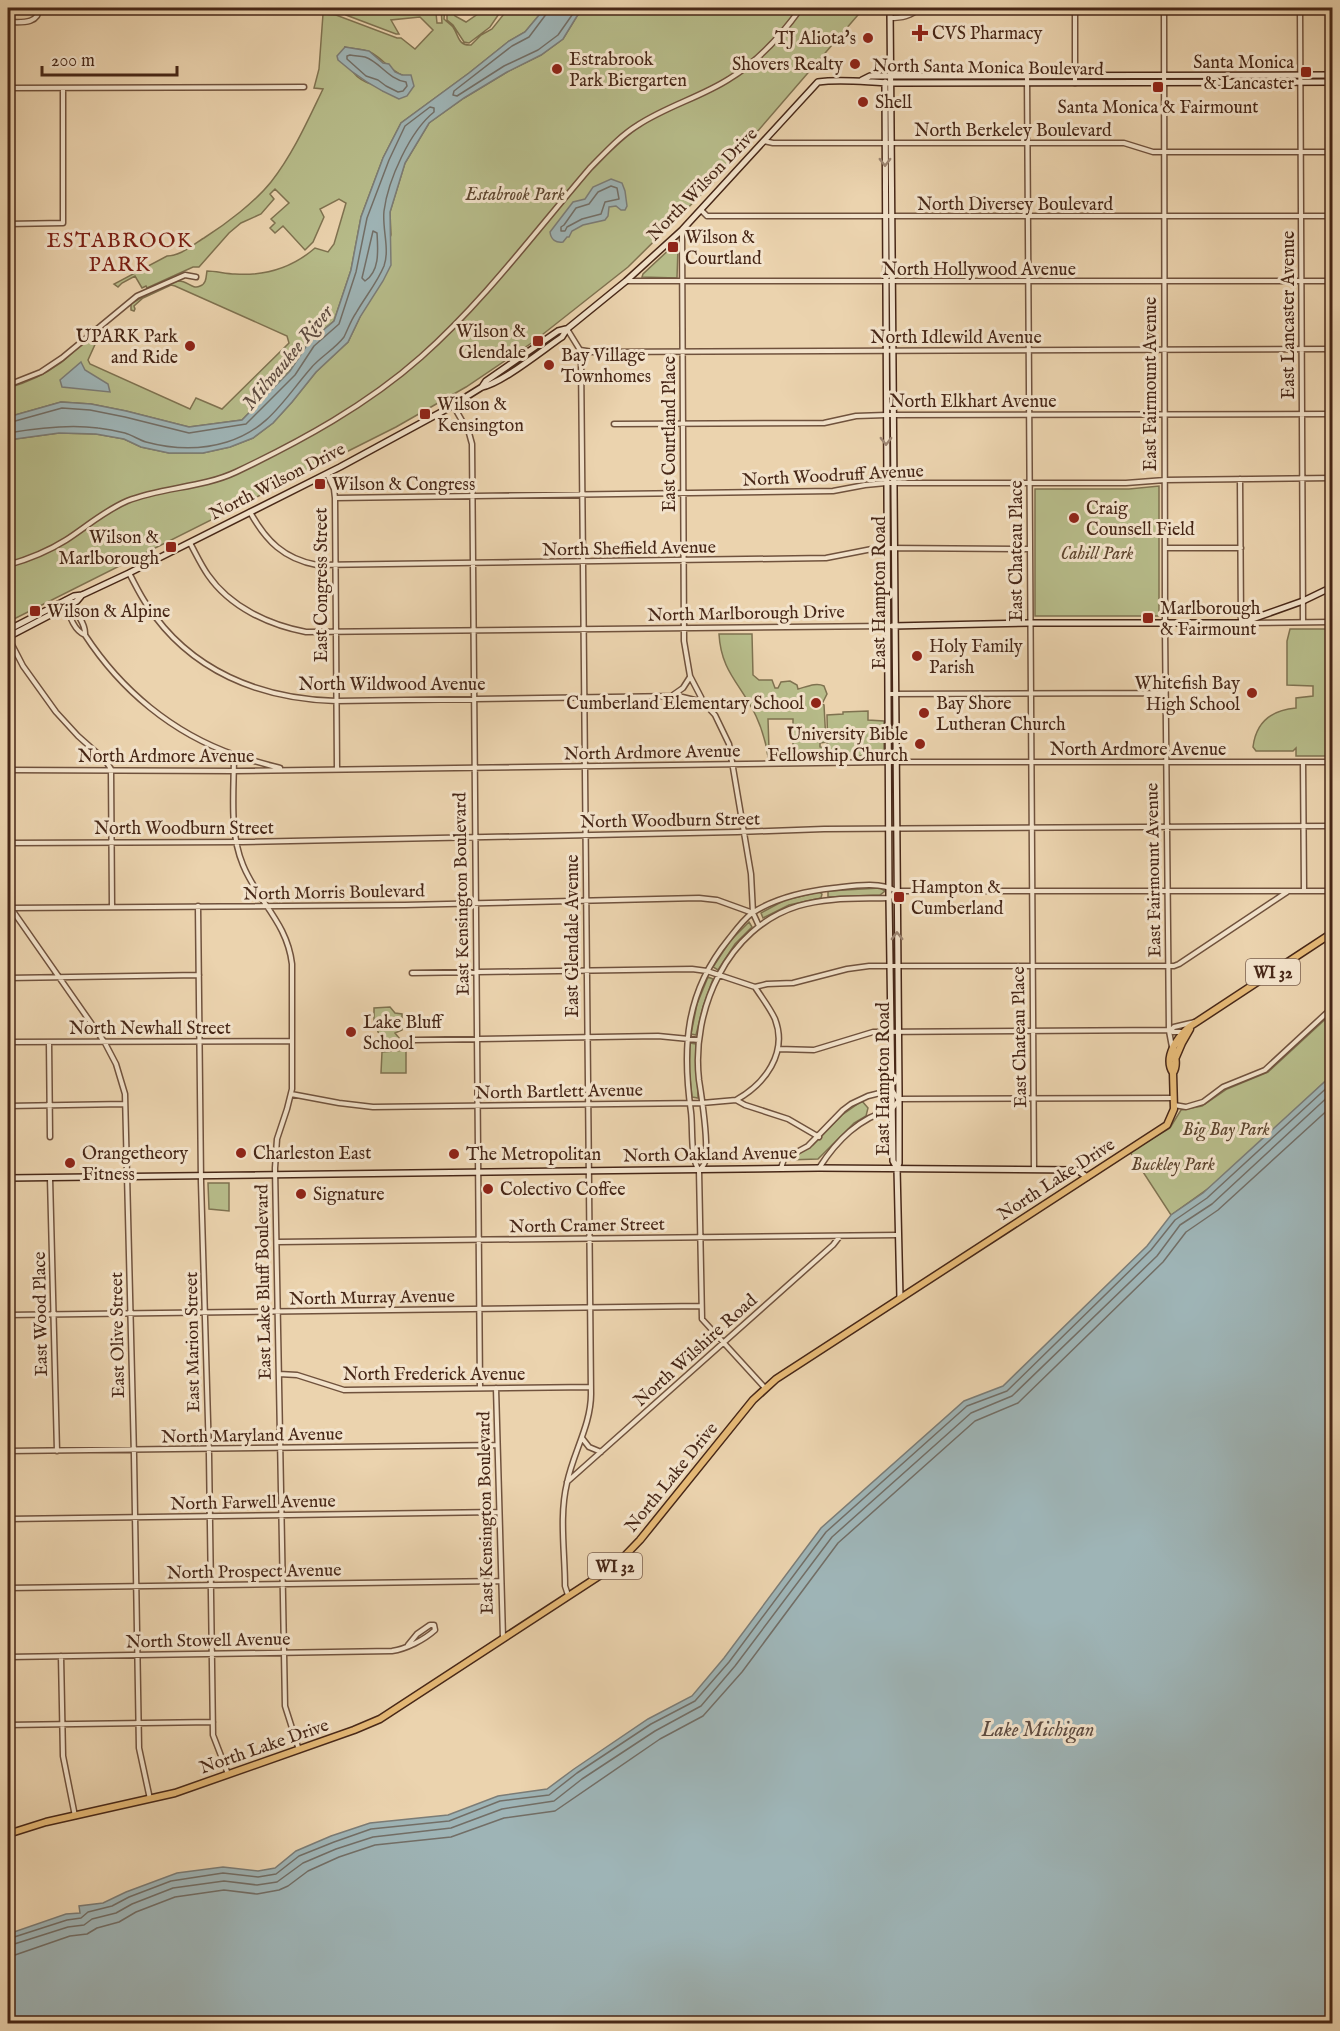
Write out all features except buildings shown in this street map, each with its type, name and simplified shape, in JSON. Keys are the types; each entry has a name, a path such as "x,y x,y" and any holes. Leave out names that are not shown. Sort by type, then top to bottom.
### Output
{"main road":[{"name":"East Hampton Road","path":"890,8 893,218 889,282 886,483 891,626"},
{"name":"North Santa Monica Boulevard","path":"1075,80 1164,75 1332,75"},
{"name":"North Santa Monica Boulevard","path":"862,80 870,76 890,76 1164,82 1332,82"},
{"path":"885,83 890,76"},
{"name":"North Santa Monica Boulevard","path":"862,80 870,83 892,83 1027,79"},
{"name":"North Wilson Drive","path":"8,637 68,604 76,595 82,595 129,573 327,474 482,387 489,386 562,337 567,329 626,281 682,230 818,81 862,80"},
{"name":"East Hampton Road","path":"885,83 885,218 889,282"},
{"path":"885,105 892,105"},
{"name":"East Hampton Road","path":"889,350 894,415 894,548 889,762 898,966 899,1163 897,1168"},
{"name":"North Marlborough Drive","path":"891,626 1030,623 1241,623 1303,601 1332,586"},
{"name":"North Wilson Drive","path":"8,630 68,604"},
{"name":"East Hampton Road","path":"891,694 896,762 889,898 893,1161 897,1168"},
{"name":"WI 32","path":"1173,1101 1173,1073 1170,1069 1173,1048 1186,1032 1195,1023 1332,933"},
{"name":"WI 32","path":"1173,1057 1186,1032"},
{"name":"North Lake Drive","path":"8,1834 175,1793 380,1719 616,1565 765,1388 1156,1132 1170,1122 1174,1109 1173,1101"},
{"name":"North Oakland Avenue","path":"8,1178 781,1168 1077,1170 1087,1177"},
{"path":"897,1168 900,1298"}],"street":[{"path":"8,22 29,22 36,19 39,8"},
{"path":"8,565 26,560 52,548 104,513 126,502 204,483 235,472 331,422 389,383 465,314 590,168 613,145 637,125 729,80 753,63 774,43 801,8"},
{"path":"890,18 913,14 920,8"},
{"path":"1075,8 1075,80"},
{"path":"1164,8 1332,9"},
{"name":"East Fairmount Avenue","path":"1164,8 1165,693 1170,1030 1173,1048"},
{"name":"East Lancaster Avenue","path":"1300,8 1303,621"},
{"name":"East Chateau Place","path":"1027,79 1034,1169"},
{"path":"8,87 304,87"},
{"path":"8,224 63,224 63,88"},
{"name":"North Berkeley Boulevard","path":"764,141 773,143 1124,143 1144,150 1164,152 1332,152"},
{"name":"North Diversey Boulevard","path":"701,210 707,216 885,218 1332,216"},
{"name":"East Courtland Place","path":"682,230 683,628 690,676 704,703 715,715 729,744 751,874 753,913"},
{"path":"8,386 41,372 62,358 137,296 185,275 196,277"},
{"name":"North Hollywood Avenue","path":"626,281 1332,281"},
{"name":"East Glendale Avenue","path":"567,329 580,350 581,358 591,1387 590,1414 567,1482 564,1509 568,1595"},
{"name":"North Idlewild Avenue","path":"580,350 682,352 1332,349"},
{"name":"East Kensington Boulevard","path":"453,405 471,437 480,1388"},
{"name":"North Elkhart Avenue","path":"614,424 824,423 856,416 886,415 1332,414"},
{"name":"East Congress Street","path":"327,474 334,489 335,498 337,769"},
{"name":"North Woodruff Avenue","path":"335,498 833,491 886,483 1126,483 1165,480 1332,478"},
{"path":"1240,479 1241,623 1332,622"},
{"name":"North Sheffield Avenue","path":"250,512 261,531 279,550 304,562 335,565 826,558 887,548 1029,549"},
{"name":"North Marlborough Drive","path":"190,543 213,581 224,594 244,608 278,625 306,632 891,626"},
{"path":"1166,548 1241,548"},
{"name":"North Wildwood Avenue","path":"129,573 147,605 163,627 187,651 213,669 241,683 270,693 298,699 336,701 672,696 690,698 704,703"},
{"path":"68,604 79,633 85,636 118,679 150,708 184,732 234,755 283,769"},
{"path":"8,637 23,666 51,705 111,769 112,907"},
{"path":"672,696 684,688 690,676"},
{"path":"891,694 1165,693"},
{"name":"East Lake Bluff Boulevard","path":"234,755 236,842 243,865 282,929 291,954 291,1094 277,1139 275,1174 285,1706 299,1750"},
{"name":"North Ardmore Avenue","path":"8,770 474,769 889,762 1332,762"},
{"path":"1303,762 1304,891"},
{"name":"North Woodburn Street","path":"8,843 236,842 893,828 1332,826"},
{"path":"765,1388 702,1319 699,1170 694,1162 686,1061 687,1038 696,997 707,971 736,929 753,913 795,894 841,887 890,886 896,891 1332,891"},
{"path":"699,1170 705,1162 698,1061 699,1040 709,999 726,961 736,947 759,926 779,913 799,906 845,899 889,898 896,891"},
{"path":"412,973 692,969 707,971 755,987 793,983 847,969 890,966 1169,965 1179,964 1287,891"},
{"name":"North Morris Boulevard","path":"9,907 267,906 699,898 717,900 753,913"},
{"name":"East Marion Street","path":"198,906 201,1176 213,1722 214,1740 228,1775"},
{"name":"East Olive Street","path":"9,907 105,1043 117,1064 123,1082 135,1517 138,1722 139,1748 150,1799"},
{"path":"753,913 759,926"},
{"path":"8,978 199,975"},
{"path":"736,1100 755,1088 770,1069 778,1048 779,1038 775,1020 755,987"},
{"path":"899,1099 1173,1101 1186,1107 1203,1102 1223,1087 1265,1070 1332,1008"},
{"path":"1170,1030 1174,1027 1195,1023"},
{"path":"778,1048 814,1050 873,1032 1170,1030 1186,1032"},
{"path":"415,1040 658,1036 699,1040"},
{"name":"North Newhall Street","path":"8,1042 292,1041"},
{"path":"49,1042 50,1137"},
{"path":"781,1168 787,1156 808,1146 851,1104 868,1096 892,1090 899,1099"},
{"name":"North Bartlett Avenue","path":"291,1094 373,1107 702,1103 736,1100 788,1119 819,1137"},
{"path":"819,1168 828,1154 855,1125 876,1113 892,1109 899,1099"},
{"path":"8,1106 125,1104"},
{"name":"East Wood Place","path":"50,1178 57,1450"},
{"name":"North Cramer Street","path":"276,1242 898,1234"},
{"name":"North Wilshire Road","path":"567,1482 833,1245 840,1236"},
{"name":"North Murray Avenue","path":"8,1315 701,1306"},
{"name":"North Frederick Avenue","path":"279,1374 297,1375 344,1390 591,1387"},
{"name":"East Kensington Boulevard","path":"496,1388 502,1638"},
{"path":"582,1438 589,1448 601,1452"},
{"name":"North Maryland Avenue","path":"8,1451 497,1445"},
{"name":"North Farwell Avenue","path":"8,1519 499,1512"},
{"name":"North Prospect Avenue","path":"8,1588 500,1581"},
{"name":"North Stowell Avenue","path":"8,1657 392,1651 408,1645 432,1633 435,1630 434,1626 430,1625 421,1630 408,1645"},
{"path":"61,1656 63,1756 75,1816"},
{"path":"8,1725 213,1722"}],"green space":[{"path":"338,8 396,8 406,13 408,11 433,12 436,13 437,23 442,23 441,8 445,8 444,19 453,27 461,42 471,45 481,35 492,29 508,9 504,8 526,8 528,13 529,8 545,8 525,32 509,41 401,123 383,158 361,217 351,270 334,321 309,342 290,371 242,420 189,427 91,404 61,402 8,417 8,388 47,372 95,335 101,334 105,337 98,338 88,360 90,364 190,409 196,398 222,409 289,343 287,336 171,285 143,298 134,306 134,311 131,310 131,304 153,291 178,281 194,287 200,286 205,281 207,271 257,274 287,266 315,248 328,252 334,244 346,203 339,199 320,209 324,217 313,242 305,250 283,226 275,233 270,228 275,223 271,219 289,203 275,189 270,194 274,199 261,214 241,223 229,233 199,267 193,267 147,288 146,286 142,288 135,276 118,287 114,284 167,256 191,247 240,212 271,182 306,125 323,89 314,88 319,69 323,14 336,15 401,38 415,49 433,30 420,17 391,20 399,34 396,34 346,15","holes":["345,47 370,52 402,75 383,91 356,76 349,63"]},
{"path":"447,8 466,22 486,11 486,8 503,8 490,27 469,43 464,42 447,20"},
{"name":"Estabrook Park","path":"585,8 864,8 712,184 628,267 533,342 466,387 396,427 8,622 8,440 59,433 96,434 124,439 141,447 169,453 203,453 230,447 253,438 273,423 316,372 348,342 360,317 391,235 390,212 405,163 429,123 464,98 541,55 563,39 577,16"},
{"path":"674,245 678,247 677,278 642,277 643,274"},
{"name":"Cahill Park","path":"1159,486 1159,616 1035,616 1035,489 1129,489"},
{"path":"1290,629 1332,629 1332,756 1296,756 1296,748 1293,751 1256,751 1253,747 1258,731 1267,719 1280,711 1296,708 1296,698 1313,696 1313,686 1287,685 1287,641"},
{"path":"719,634 752,634 753,675 759,680 772,680 775,688 778,688 781,682 790,681 797,685 798,689 814,685 824,686 827,694 822,704 824,705 826,742 820,743 820,747 824,748 826,745 826,756 768,757 758,721 728,668","holes":["768,719 793,719 793,750 769,750"]},
{"path":"868,711 868,720 884,721 884,756 828,756 827,715"},
{"path":"880,888 885,891 880,895 828,897 828,891"},
{"path":"819,892 822,894 821,898 789,905 763,918 761,913 785,900"},
{"path":"749,922 752,927 735,944 718,970 713,967 730,941"},
{"path":"708,977 713,979 696,1035 691,1034 697,1004"},
{"path":"390,1007 395,1013 402,1014 402,1030 395,1033 399,1038 394,1042 391,1039 384,1041 377,1028 381,1028 381,1025 374,1020 374,1008"},
{"name":"Big Bay Park","path":"1332,1013 1332,1075 1220,1180 1171,1215 1130,1152 1170,1128 1181,1110 1202,1106 1227,1089 1268,1072"},
{"path":"690,1043 696,1044 698,1098 692,1097 689,1068"},
{"path":"406,1050 406,1073 381,1073 382,1052"},
{"path":"862,1101 868,1108 866,1116 854,1123 818,1159 787,1160 813,1145 842,1115"},
{"path":"208,1183 229,1183 229,1211 209,1209"}],"water":[{"name":"Milwaukee River","path":"545,8 585,8 577,16 563,39 541,55 464,98 429,123 405,163 390,212 391,265 383,281 360,317 348,342 316,372 273,423 253,438 230,447 203,453 169,453 141,447 124,439 96,434 59,433 8,440 8,417 61,402 91,404 189,427 242,420 290,371 309,342 334,321 351,270 361,217 383,158 401,123 509,41 525,32"},
{"path":"345,47 369,51 383,63 389,64 395,72 411,75 414,86 407,96 399,99 375,87 338,60 337,56"},
{"path":"611,179 622,183 627,206 625,210 616,206 609,207 605,220 583,225 572,231 563,242 553,239 550,232 573,202 585,199 593,187"},
{"path":"81,362 85,370 108,384 110,392 62,387 60,380"},
{"name":"Lake Michigan","path":"1332,1075 1332,2023 8,2023 8,1934 66,1914 80,1913 79,1906 103,1903 177,1873 223,1867 258,1871 275,1868 296,1851 370,1823 448,1815 498,1796 547,1789 648,1719 692,1696 724,1658 821,1528 964,1401 1003,1386 1147,1246 1171,1215 1203,1193"}],"place":[{"name":"CVS Pharmacy","path":"920,33"},
{"name":"TJ Aliota's","path":"868,38"},
{"name":"Shovers Realty","path":"855,64"},
{"name":"Estrabrook Park Biergarten","path":"557,69"},
{"name":"Santa Monica & Lancaster","path":"1306,72"},
{"name":"Santa Monica & Fairmount","path":"1158,87"},
{"name":"Shell","path":"863,102"},
{"name":"Wilson & Courtland","path":"673,247"},
{"name":"Wilson & Glendale","path":"538,341"},
{"name":"UPARK Park and Ride","path":"190,346"},
{"name":"Bay Village Townhomes","path":"549,365"},
{"name":"Wilson & Kensington","path":"425,414"},
{"name":"Wilson & Congress","path":"320,484"},
{"name":"Craig Counsell Field","path":"1074,518"},
{"name":"Wilson & Marlborough","path":"171,547"},
{"name":"Wilson & Alpine","path":"35,611"},
{"name":"Marlborough & Fairmount","path":"1148,618"},
{"name":"Holy Family Parish","path":"917,656"},
{"name":"Whitefish Bay High School","path":"1252,693"},
{"name":"Cumberland Elementary School","path":"816,703"},
{"name":"Bay Shore Lutheran Church","path":"924,713"},
{"name":"University Bible Fellowship Church","path":"920,744"},
{"name":"Hampton & Cumberland","path":"899,897"},
{"name":"Lake Bluff School","path":"351,1032"},
{"name":"Charleston East","path":"241,1153"},
{"name":"The Metropolitan","path":"454,1154"},
{"name":"Orangetheory Fitness","path":"70,1163"},
{"name":"Colectivo Coffee","path":"488,1189"},
{"name":"Signature","path":"301,1194"}],"district":[{"name":"ESTABROOK PARK","path":"120,252"}],"park label":[{"name":"Buckley Park","path":"1173,1164"}]}
